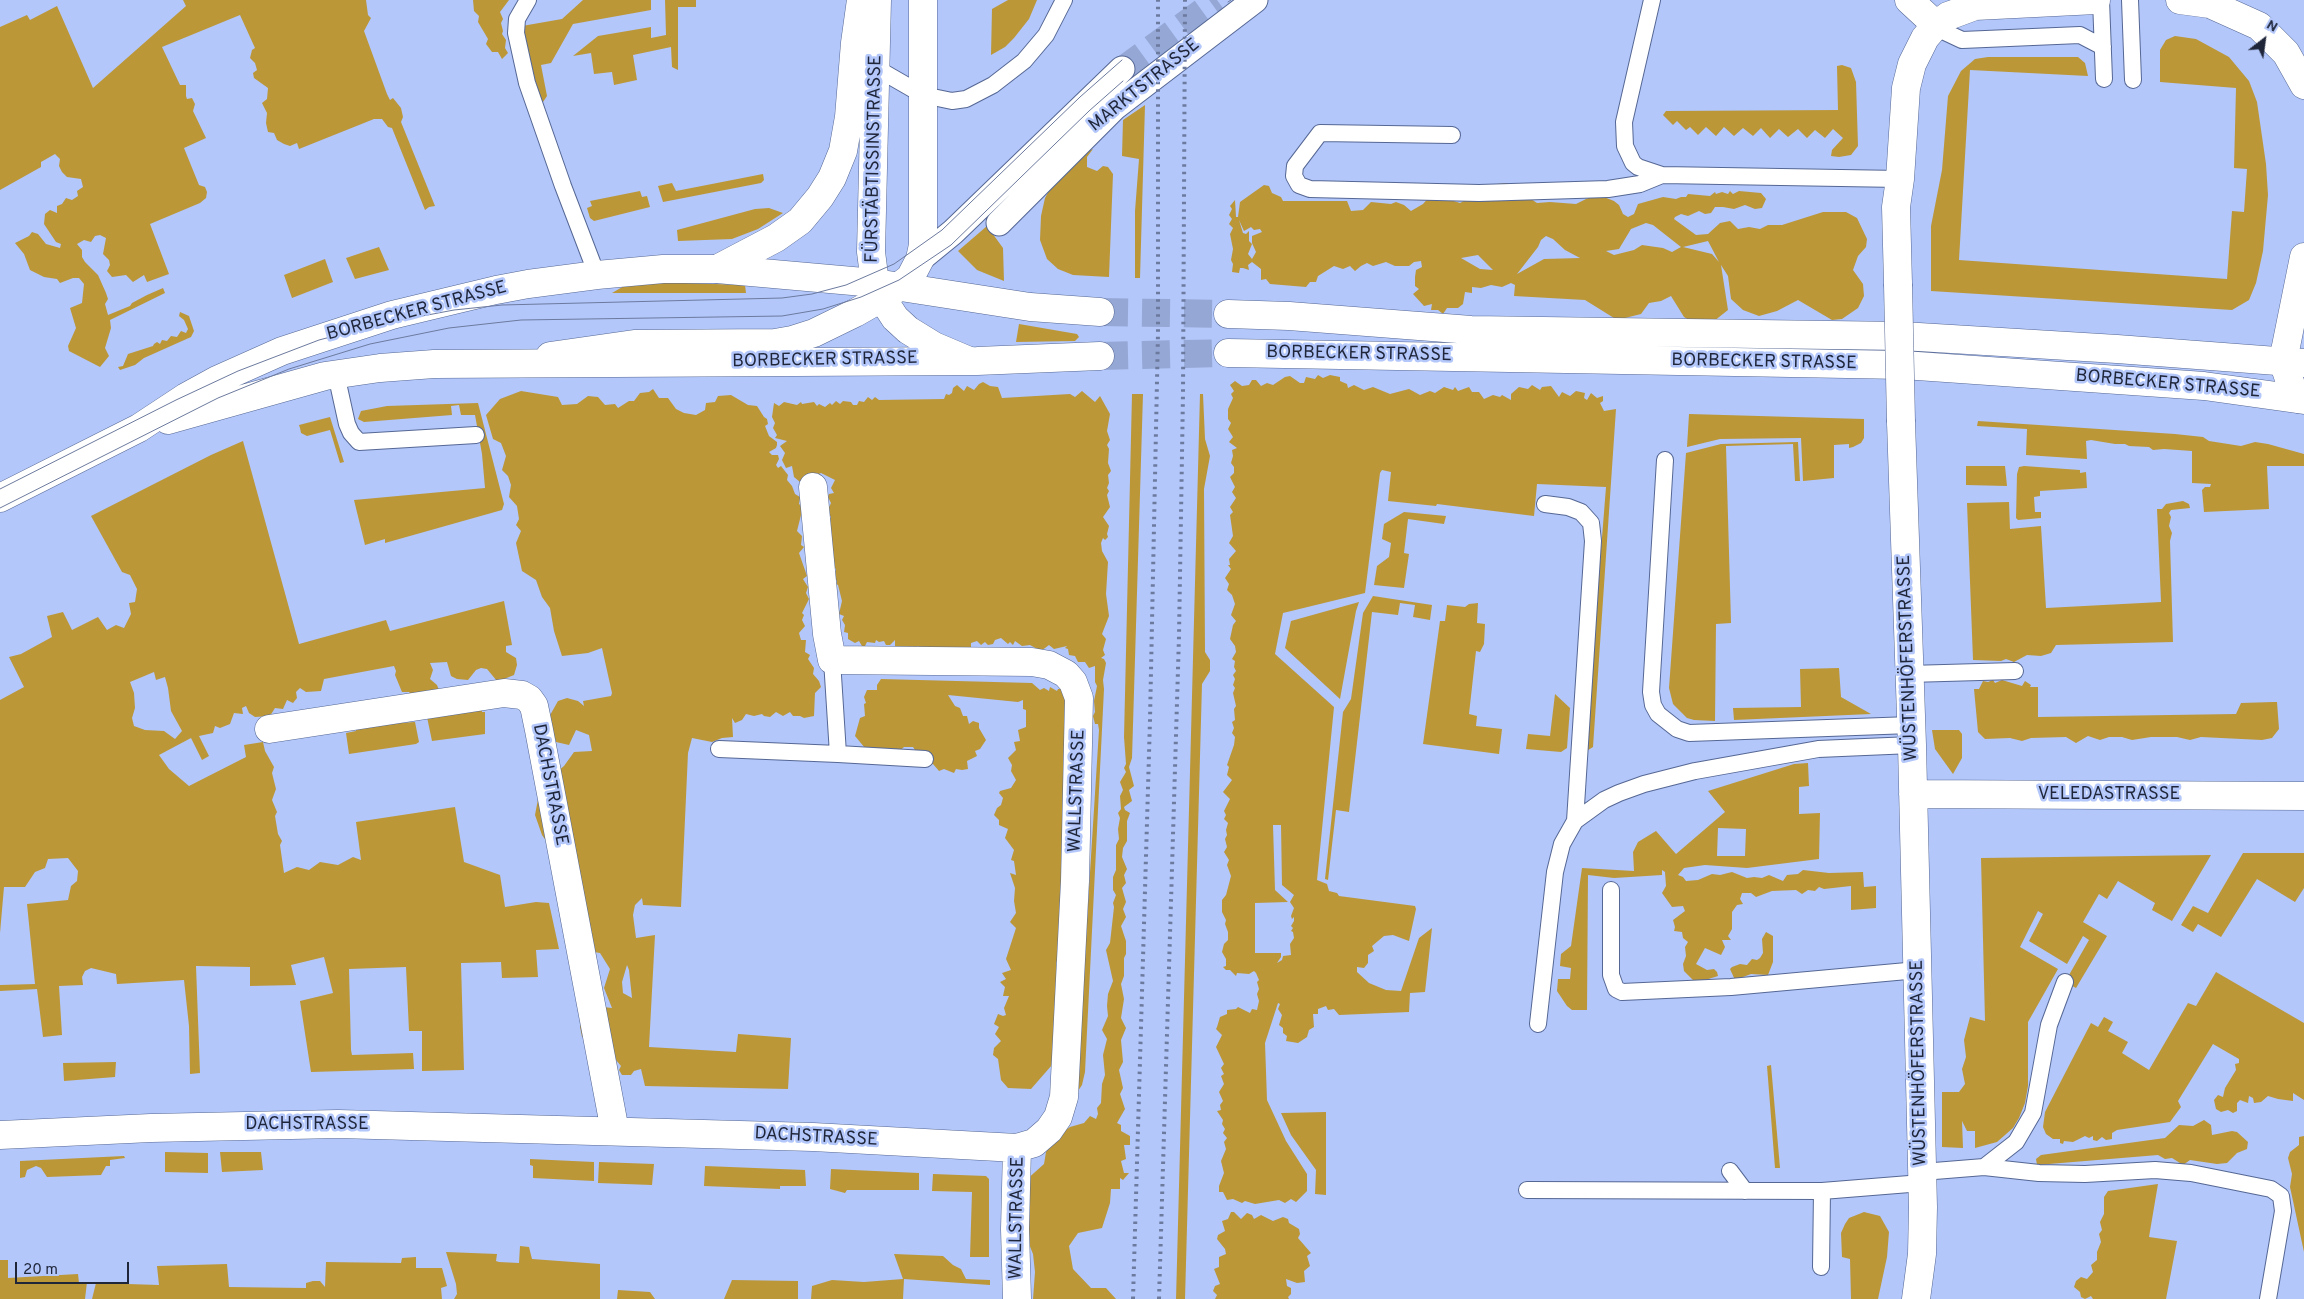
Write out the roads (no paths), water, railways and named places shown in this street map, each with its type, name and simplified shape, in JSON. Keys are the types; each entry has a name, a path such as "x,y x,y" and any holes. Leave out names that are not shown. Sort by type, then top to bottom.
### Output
{"street":[{"name":"BORBECKER STRASSE","path":"717,269 776,238 800,221 820,197 832,178 842,151 849,116 854,43 861,0"},
{"name":"FÜRSTÄBTISSINSTRASSE","path":"877,0 871,252 895,318 908,330 934,346 967,360"},
{"path":"886,289 912,275 920,259 923,244 923,0"},
{"name":"MARKTSTRASSE","path":"999,223 1115,107 1255,0"},
{"path":"1909,0 1936,25"},
{"name":"WÜSTENHÖFERSTRASSE","path":"1916,1299 1922,1254 1922,1178 1912,735 1901,422 1896,207 1908,74 1920,46 1936,25 1959,11 1974,6 2096,0"},
{"path":"2180,0 2210,4 2248,20 2297,57 2304,85"},
{"name":"MARKTSTRASSE","path":"920,259 953,232 1122,69"},
{"path":"2294,362 2304,257"},
{"name":"BORBECKER STRASSE","path":"2,493 139,428 186,396 217,380 308,341 361,324 480,294 597,275 663,269 717,269 1030,307 1100,312"},
{"name":"BORBECKER STRASSE","path":"520,363 563,352 634,344 784,342 814,333 886,289"},
{"name":"BORBECKER STRASSE","path":"1228,314 1289,316 1471,330 1902,336 2117,348 2294,362 2288,380 2302,399"},
{"name":"BORBECKER STRASSE","path":"1228,353 1902,365 2204,386 2302,399"},
{"name":"BORBECKER STRASSE","path":"139,428 281,386 336,374 380,368 434,364 967,360 1100,356"},
{"path":"813,487 827,634 832,660"},
{"name":"WALLSTRASSE","path":"832,660 1032,662 1049,664 1060,669 1073,682 1077,690 1080,720 1075,881 1064,1097 1058,1117 1049,1130 1034,1143 1017,1148 1015,1229 1018,1299"},
{"name":"DACHSTRASSE","path":"269,729 504,693 522,695 529,699 534,706 539,730 615,1131"},
{"name":"VELEDASTRASSE","path":"1913,794 2304,796"},
{"name":"DACHSTRASSE","path":"0,1135 310,1124 813,1137 1017,1148"}],"lane":[{"path":"528,0 517,19 516,33 526,83 597,275"},
{"path":"876,68 923,95 943,100 960,100 974,96 1009,74 1036,48 1052,25 1064,0"},
{"path":"1652,0 1624,122 1624,139 1634,163 1644,170 1662,176 1900,179"},
{"path":"2101,0 2104,79"},
{"path":"2130,0 2133,80"},
{"path":"1936,25 1945,32 1962,40 2080,35 2103,47"},
{"path":"1452,135 1320,133 1295,166 1294,176 1300,185 1310,189 1479,187 1608,190 1640,184 1662,176"},
{"path":"336,374 347,424 351,433 359,442 476,435"},
{"path":"1665,460 1652,692 1653,705 1658,714 1676,729 1689,734 1912,735"},
{"path":"1538,1024 1555,872 1562,844 1574,821 1592,528 1587,517 1580,512 1545,504"},
{"path":"832,660 838,754"},
{"path":"1909,674 2015,671"},
{"path":"1574,821 1604,800 1659,780 1704,769 1912,735"},
{"path":"719,749 925,759"},
{"path":"1611,890 1611,975 1616,989 1622,992 1731,987 1918,970"},
{"path":"1984,1167 2016,1142 2033,1112 2049,1024 2065,982"},
{"path":"1527,1190 1822,1192 1984,1167 2039,1173 2085,1174 2172,1171 2271,1189 2281,1196 2283,1210 2268,1299"},
{"path":"1730,1171 1744,1191"},
{"path":"1821,1267 1822,1192"}],"tunnel":[{"path":"1122,69 1217,0"},
{"path":"1100,312 1228,314"},
{"path":"1100,356 1228,353"}],"tram line":[{"path":"0,489 176,400 238,371 319,340 380,324 454,310 502,305 782,298 812,294 846,285 894,264 942,230 1080,97 1122,60"},
{"path":"0,508 218,398 289,369 370,344 449,328 521,320 782,316 823,309 861,297 899,280 951,245 1089,111 1123,81"}],"railway":[{"path":"1133,1299 1150,720 1158,333 1158,0"},
{"path":"1159,1299 1179,636 1183,394 1185,0"}]}
